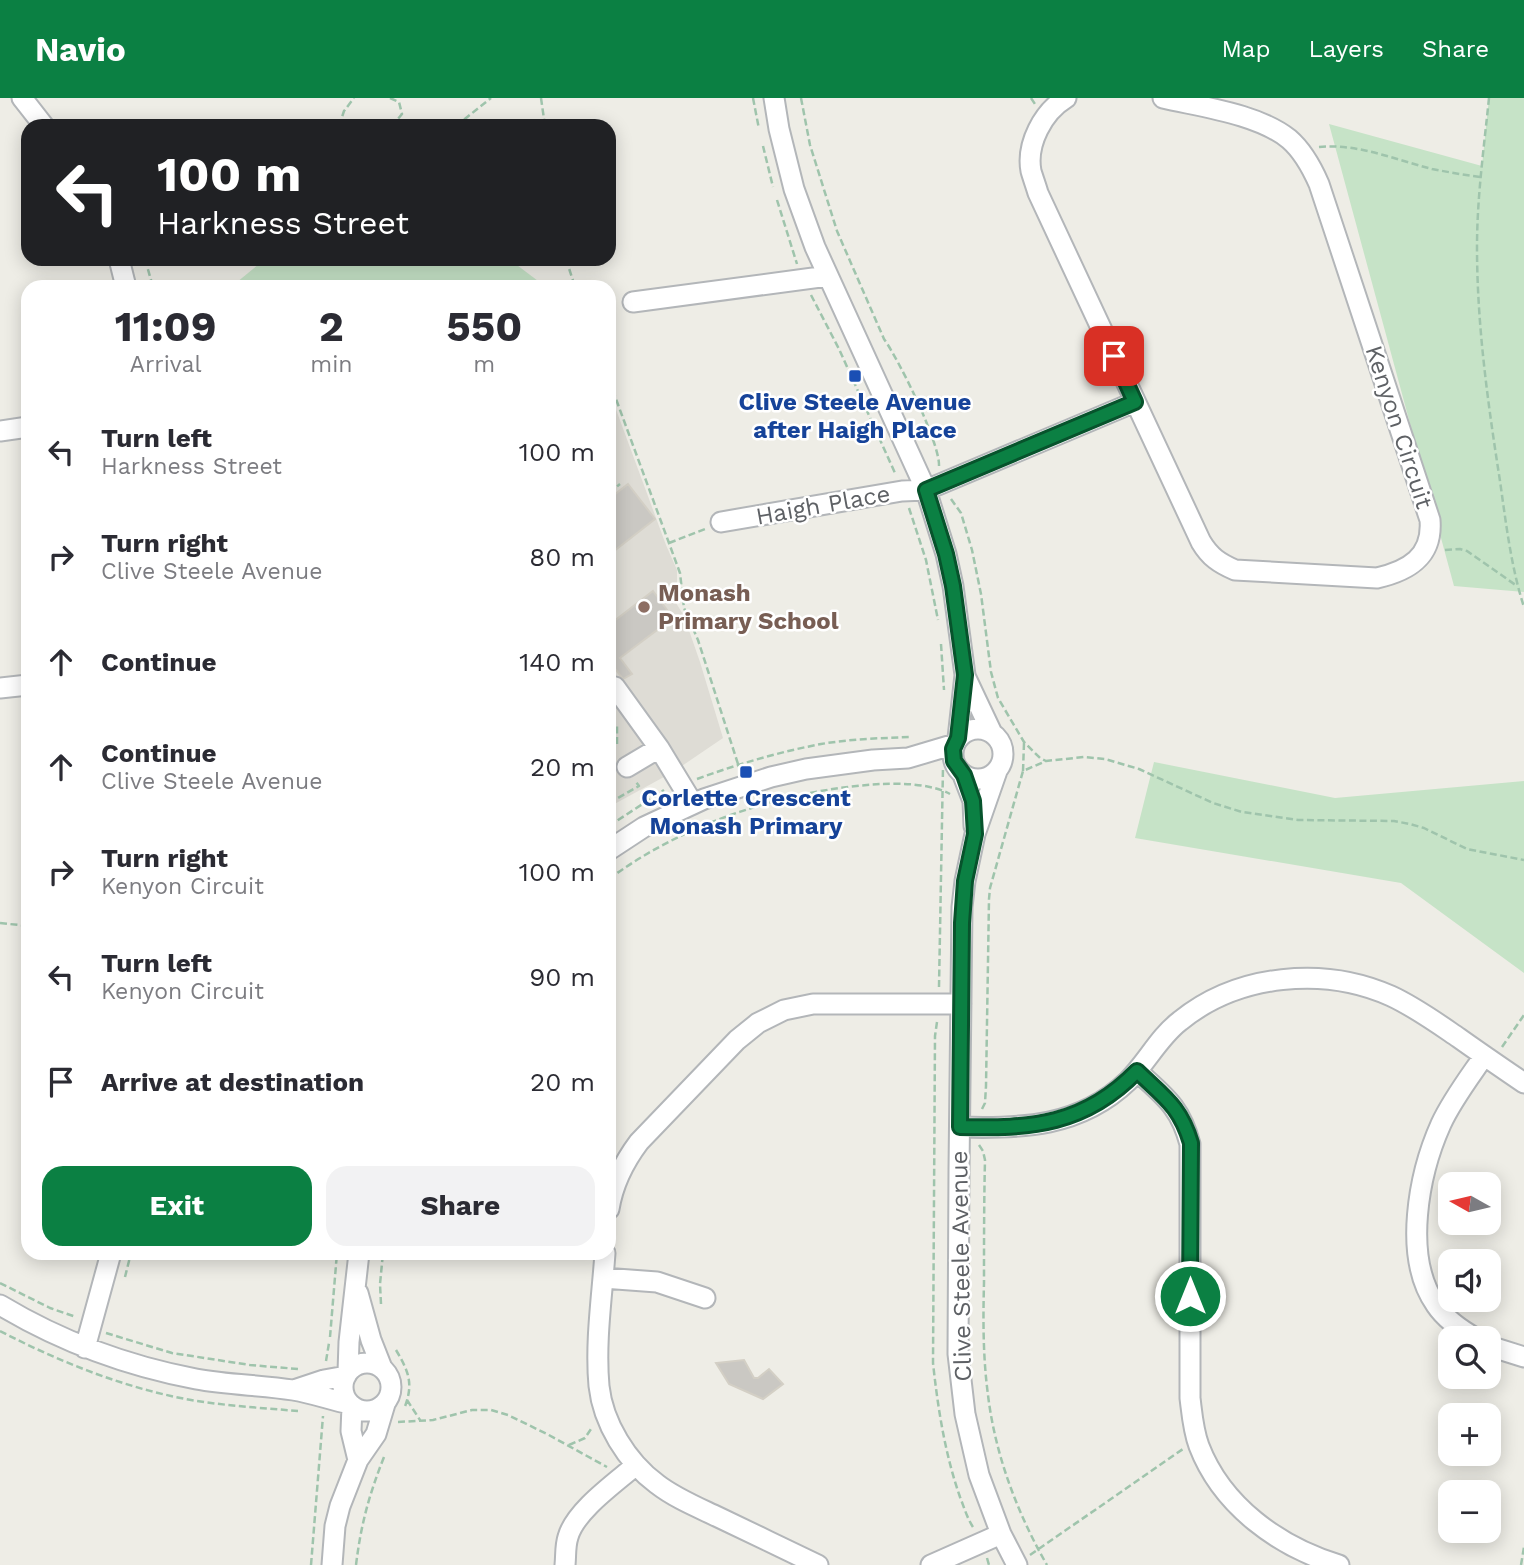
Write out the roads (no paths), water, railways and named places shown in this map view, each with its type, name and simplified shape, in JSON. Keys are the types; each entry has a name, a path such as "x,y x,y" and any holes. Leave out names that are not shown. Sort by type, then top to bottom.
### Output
{"street":[{"path":"22,98 38,119"},
{"path":"774,98 794,189 815,247 926,490 946,554 965,675 953,749 954,761 962,773"},
{"name":"Kenyon Circuit","path":"1063,99 1045,117 1034,138 1031,171 1038,193 1208,554 1220,564 1235,570 1377,578 1396,574 1419,559 1427,547 1430,520 1320,184 1296,145 1269,126 1247,118 1163,98"},
{"path":"633,302 828,276"},
{"path":"926,490 1135,402"},
{"path":"0,431 21,428"},
{"name":"Haigh Place","path":"721,522 902,491 926,490"},
{"path":"908,758 962,773 970,778 985,779 997,771 1004,757 1004,750 991,731 965,675"},
{"path":"0,688 21,686"},
{"path":"616,688 659,748 693,804"},
{"path":"616,845 644,827 704,799 771,777 806,769 908,758 956,741 963,733 976,728 991,731"},
{"path":"626,767 659,748"},
{"name":"Clive Steele Avenue","path":"997,771 975,834 964,894 961,938 959,1366 965,1414 979,1475 1001,1534 1017,1565"},
{"name":"Clive Steele Avenue","path":"962,773 973,801 975,834"},
{"path":"960,1127 1006,1128 1041,1125 1073,1115 1102,1101 1127,1082 1180,1020 1209,1001 1225,993 1260,983 1297,978 1354,984 1390,996 1423,1013 1524,1083"},
{"path":"616,1182 629,1155 639,1142 737,1040 758,1023 784,1010 813,1004 961,1004"},
{"path":"1456,1326 1430,1296 1421,1273 1418,1220 1422,1180 1442,1123 1462,1087 1488,1059"},
{"path":"1137,1071 1174,1106 1185,1124 1191,1143 1190,1398 1197,1440 1214,1476 1235,1503 1262,1527 1294,1547 1339,1565"},
{"path":"85,1348 109,1260"},
{"path":"358,1260 347,1374 343,1386 347,1401 357,1410 369,1412 385,1404"},
{"path":"604,1260 598,1356 600,1388 608,1420 625,1451 629,1471"},
{"path":"603,1278 657,1282 705,1298"},
{"path":"332,1565 335,1526 340,1506 358,1460 376,1434 392,1385 371,1340 355,1285"},
{"path":"0,1306 85,1348 139,1366 195,1379 294,1390 351,1405"},
{"path":"1501,1350 1524,1357"},
{"path":"294,1390 347,1374 357,1365 373,1363 382,1368"},
{"path":"351,1405 351,1431 358,1460"},
{"path":"565,1565 567,1538 573,1524 583,1511 629,1471"},
{"path":"629,1471 683,1501 818,1565"},
{"path":"932,1565 1001,1534"}],"place":[{"name":"Clive Steele Avenue after Haigh Place","path":"855,376"},
{"name":"Monash Primary School","path":"644,607"},
{"name":"Corlette Crescent Monash Primary","path":"746,772"}]}
